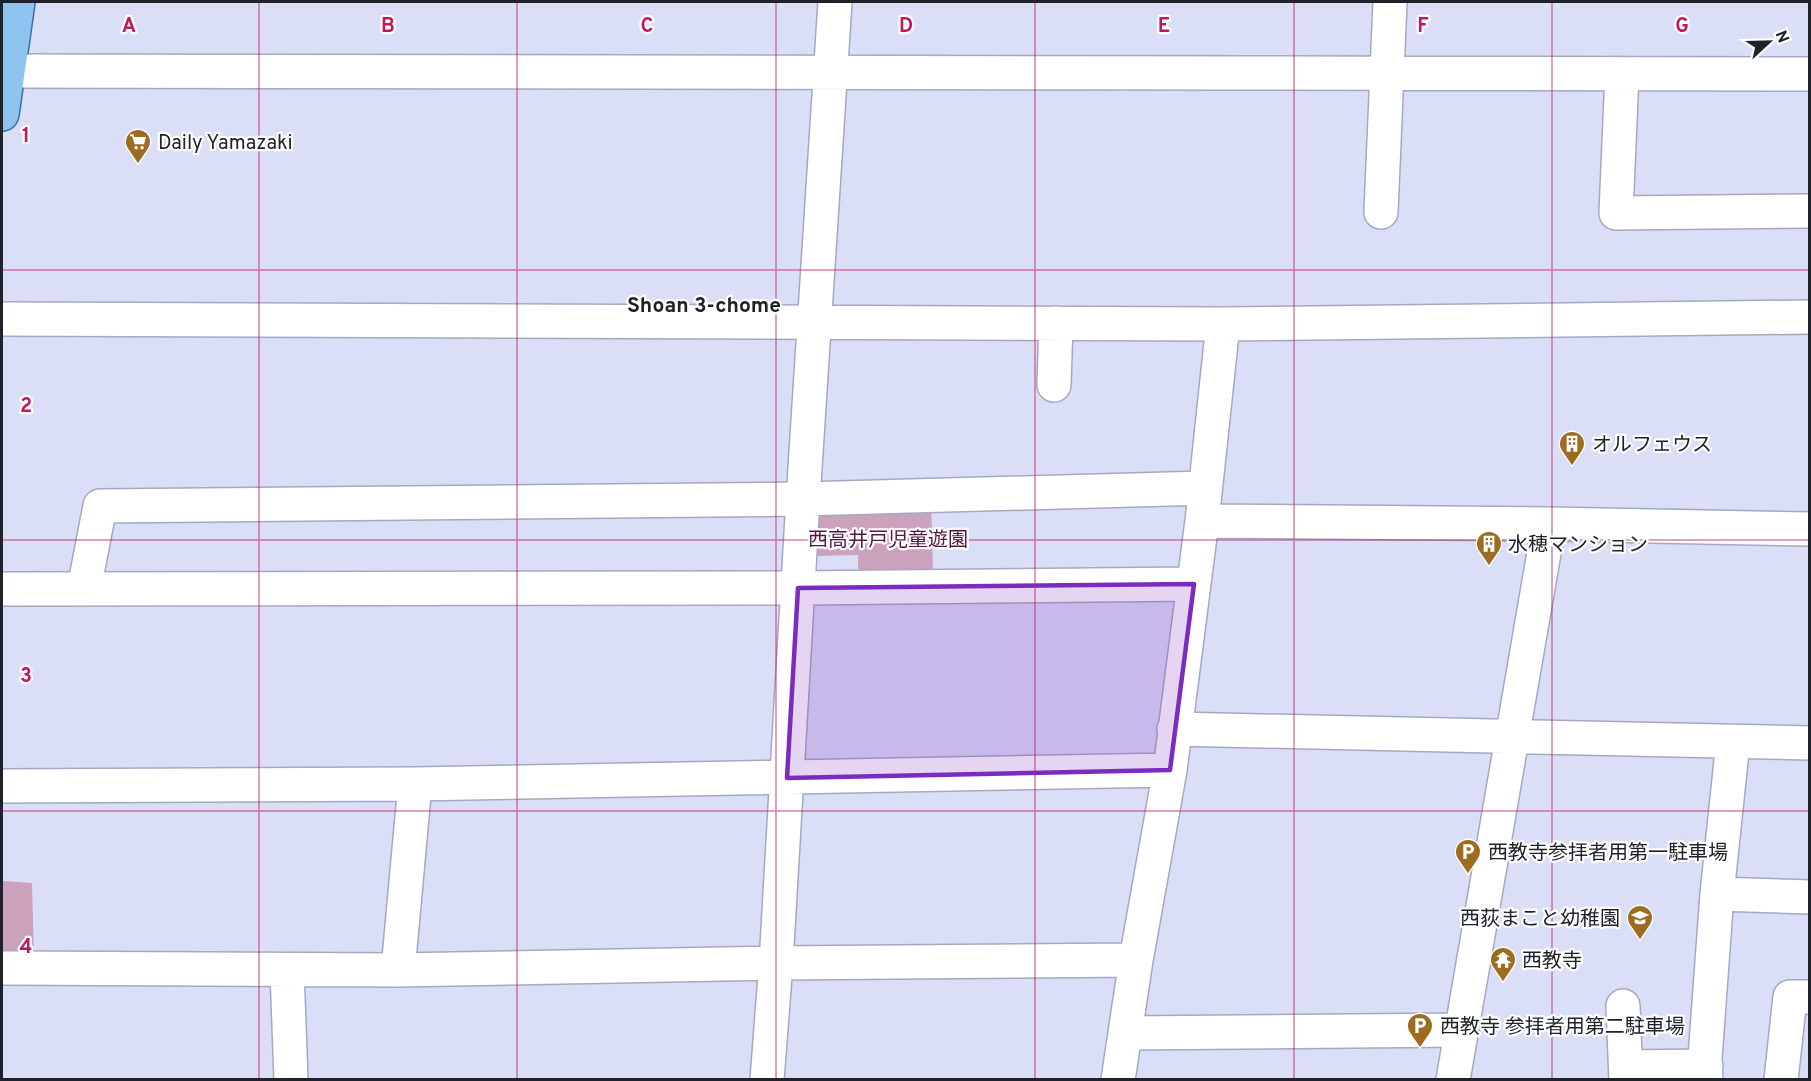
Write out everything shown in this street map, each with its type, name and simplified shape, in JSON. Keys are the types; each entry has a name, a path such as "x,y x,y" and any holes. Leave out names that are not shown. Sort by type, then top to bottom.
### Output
{"main road":[{"path":"2,114 18,2"}],"street":[{"path":"767,1080 835,2"},
{"path":"1381,212 1390,2"},
{"path":"8,71 1809,74"},
{"path":"1622,74 1616,213 1809,211"},
{"path":"2,319 1222,324 1809,317"},
{"path":"1054,385 1056,323"},
{"path":"1118,1080 1136,960 1170,771 1202,521 1222,324"},
{"path":"84,589 100,506 803,499 1205,488"},
{"path":"1202,521 1549,524 1809,530"},
{"path":"1453,1080 1549,524"},
{"path":"2,589 798,588 1194,584"},
{"path":"1174,729 1809,744"},
{"path":"1623,1006 1626,1073 1706,1073 1716,894 1733,742"},
{"path":"2,786 414,784 1170,771"},
{"path":"398,970 414,784"},
{"path":"1716,894 1809,897"},
{"path":"2,968 398,970 776,963 1136,960"},
{"path":"287,970 291,1080"},
{"path":"1781,1080 1790,996 1809,997"},
{"path":"1126,1033 1462,1030"}],"highlighted area":[{"path":"1194,584 1170,770 787,778 798,588"}],"green space":[{"name":"西高井戸児童遊園","path":"931,503 933,573 858,574 858,555 812,556 811,504"},
{"path":"2,881 32,883 34,959 2,958"}],"place":[{"name":"Daily Yamazaki","path":"138,165"},
{"name":"オルフェウス","path":"1572,467"},
{"name":"水穂マンション","path":"1489,567"},
{"name":"西教寺参拝者用第一駐車場","path":"1468,875"},
{"name":"西荻まこと幼稚園","path":"1640,941"},
{"name":"西教寺","path":"1503,983"},
{"name":"西教寺 参拝者用第二駐車場","path":"1420,1049"}],"district":[{"name":"Shoan 3-chome","path":"704,305"}]}
